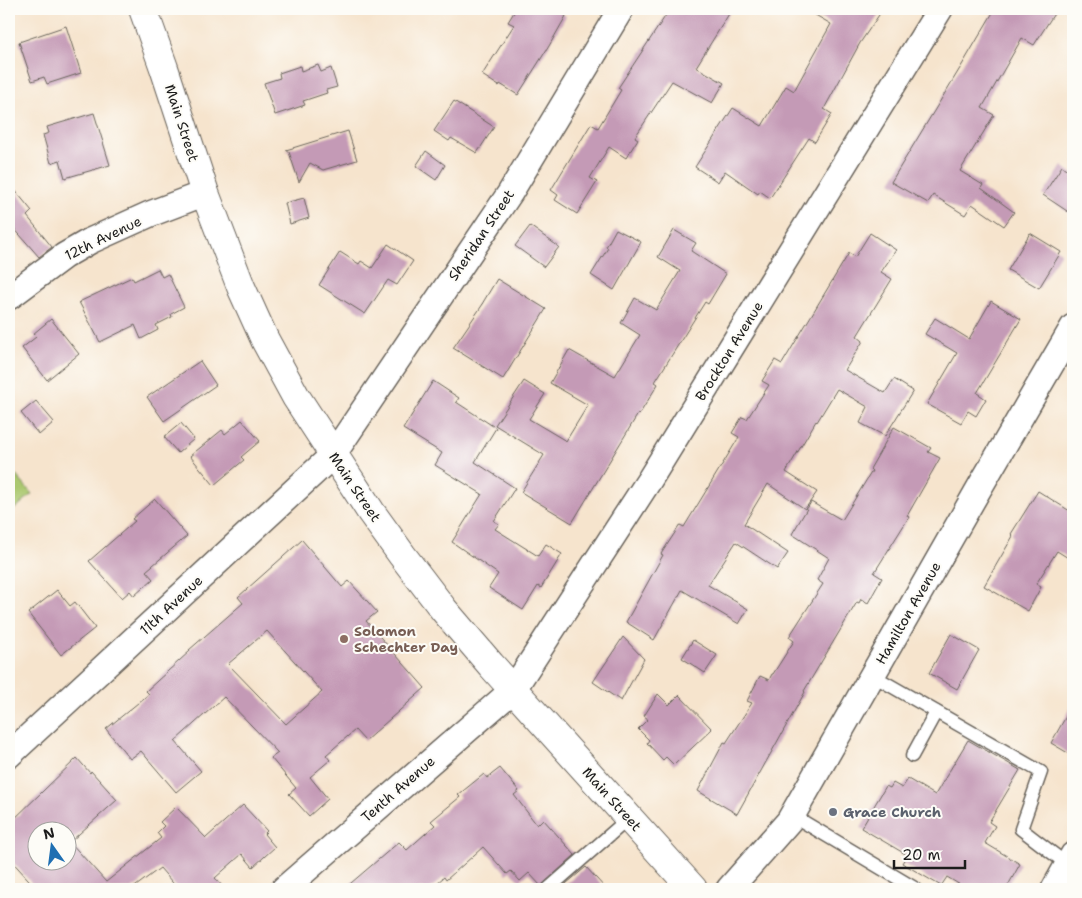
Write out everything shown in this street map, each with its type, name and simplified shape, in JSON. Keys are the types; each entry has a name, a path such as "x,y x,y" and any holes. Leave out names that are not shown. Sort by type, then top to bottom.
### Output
{"main road":[{"name":"Main Street","path":"143,9 205,193 241,287 265,340 296,397 371,512 444,610 513,690 693,889"}],"street":[{"name":"Sheridan Street","path":"333,455 510,194 621,9"},
{"name":"Brockton Avenue","path":"513,690 650,479 940,9"},
{"name":"12th Avenue","path":"9,297 64,256 90,242 150,214 205,193"},
{"name":"Hamilton Avenue","path":"729,889 792,815 1073,327"},
{"name":"11th Avenue","path":"9,755 333,455"},
{"name":"Tenth Avenue","path":"284,889 513,690"},
{"path":"1054,889 1070,860"}],"lane":[{"path":"872,675 1041,772 1021,828 1070,860"},
{"path":"912,756 936,712"},
{"path":"792,815 916,889"},
{"path":"548,889 629,818"}],"green space":[{"path":"9,467 32,494 9,514"}],"building":[{"path":"516,9 555,9 566,16 518,95 482,75 514,25 508,22"},
{"path":"670,9 732,9 696,67 724,83 712,103 672,81 635,137 638,139 626,158 609,147 590,178 597,182 577,214 555,200 558,195 551,190 591,124 598,128 621,90 618,88"},
{"path":"805,9 883,9 860,43 824,109 832,114 815,142 809,138 770,198 760,191 758,194 725,171 718,182 695,167 733,108 762,126 786,86 794,91 831,24"},
{"path":"995,9 1057,9 1034,45 1022,38 982,108 994,115 960,171 983,185 981,188 1014,212 1004,226 972,204 965,215 933,195 928,203 891,182"},
{"path":"66,26 81,73 47,84 44,77 32,81 19,42"},
{"path":"318,65 321,72 331,68 337,87 326,90 327,93 303,101 305,105 275,115 264,83 280,78 279,73 300,66 301,71"},
{"path":"454,101 494,127 477,153 451,138 449,141 434,131"},
{"path":"94,113 110,165 65,178 60,160 51,163 43,135 49,133 47,127"},
{"path":"348,131 357,160 323,170 310,163 299,182 289,152 286,150"},
{"path":"426,151 445,165 436,180 416,166"},
{"path":"1062,166 1073,174 1073,215 1043,195"},
{"path":"9,183 32,211 27,216 52,247 39,257 13,227 9,230"},
{"path":"304,198 309,218 290,224 285,203"},
{"path":"530,226 559,247 544,267 515,246"},
{"path":"616,229 641,242 614,290 591,275 608,248 606,247"},
{"path":"674,230 696,243 691,251 726,274 708,304 705,302 655,382 658,384 572,523 521,492 544,455 495,425 524,381 545,394 529,419 566,441 588,405 550,383 569,350 615,376 640,335 621,323 635,298 656,310 680,271 658,257"},
{"path":"870,233 896,250 881,272 892,279 857,336 863,341 845,370 885,393 894,379 913,391 885,436 860,423 868,407 837,389 786,472 817,492 805,509 768,484 744,524 788,553 777,569 736,542 708,585 748,609 739,624 682,590 654,640 626,622 663,555 661,554 680,525 684,527 739,437 732,433 742,417 747,419 769,385 762,381 775,360 782,364 849,253 855,257"},
{"path":"1030,233 1061,252 1039,288 1008,270"},
{"path":"388,244 413,261 397,285 388,280 365,314 319,285 340,252 359,264 361,261 372,268"},
{"path":"158,269 162,277 168,274 184,307 171,314 172,317 156,325 158,330 141,339 135,325 100,342 79,302 132,277 134,281"},
{"path":"497,279 546,309 503,379 453,348 483,304"},
{"path":"991,301 1021,319 977,393 986,399 976,416 968,411 961,423 927,404 957,353 925,334 935,318 969,339"},
{"path":"51,319 79,354 47,380 22,348 36,337 33,334"},
{"path":"200,361 216,385 164,421 147,397"},
{"path":"433,381 459,398 456,402 496,428 475,462 515,488 494,521 499,524 495,529 538,556 546,544 562,554 541,588 538,586 523,610 489,588 498,574 452,542 482,494 435,465 442,453 403,429"},
{"path":"36,401 54,422 39,435 21,413"},
{"path":"242,420 260,441 241,457 244,460 214,485 190,456 222,430 225,434"},
{"path":"181,423 194,439 178,453 164,437"},
{"path":"894,427 931,448 928,452 940,458 907,516 909,517 874,573 882,578 868,603 861,599 859,603 857,602 804,691 737,814 698,791 724,742 726,743 752,703 747,701 760,676 769,680 794,641 789,637 823,584 817,580 829,558 792,534 811,502 842,520 872,471 870,469"},
{"path":"1038,491 1073,513 1073,561 1057,551 1036,584 1041,587 1028,611 984,586 1013,536 1011,534"},
{"path":"155,499 187,536 146,571 153,579 134,596 130,591 122,598 89,561 135,521 132,519"},
{"path":"302,540 342,587 349,581 377,612 366,621 425,688 365,741 355,730 326,755 330,760 310,777 328,799 309,816 289,794 296,788 271,758 278,753 224,697 175,741 201,771 176,792 141,751 130,759 106,729 149,694 146,691 243,603 238,597","holes":["267,631 322,692 286,724 228,664"]},
{"path":"57,590 70,606 75,602 95,628 61,655 28,613"},
{"path":"951,634 979,650 957,689 929,673"},
{"path":"623,637 644,659 621,701 593,682"},
{"path":"693,640 717,655 705,673 682,658"},
{"path":"658,694 669,705 679,695 712,729 674,765 666,757 663,760 647,743 649,740 638,729 648,719 644,716"},
{"path":"1073,704 1073,756 1051,743"},
{"path":"968,740 1020,770 989,822 995,826 985,843 1020,864 1006,889 967,889 947,877 941,886 902,863 907,855 861,828 886,786 890,788 893,783 902,788 908,779 935,795"},
{"path":"77,758 117,800 78,835 78,820 28,820 28,870 78,870 78,851 106,882 161,838 157,833 164,826 160,822 176,807 206,838 243,805 267,831 264,834 275,847 253,867 242,854 215,878 225,889 178,889 160,868 132,889 37,889 9,858 9,824"},
{"path":"500,768 519,791 514,795 537,825 543,819 575,855 541,886 529,873 520,881 511,871 507,874 483,847 446,880 444,877 430,889 344,889 399,842 407,850 435,825 431,821 460,797 458,795 484,774 487,778"},
{"path":"586,867 606,889 560,889"}],"place":[{"name":"Solomon Schechter Day","path":"344,639"},
{"name":"Grace Church","path":"833,812"}]}
